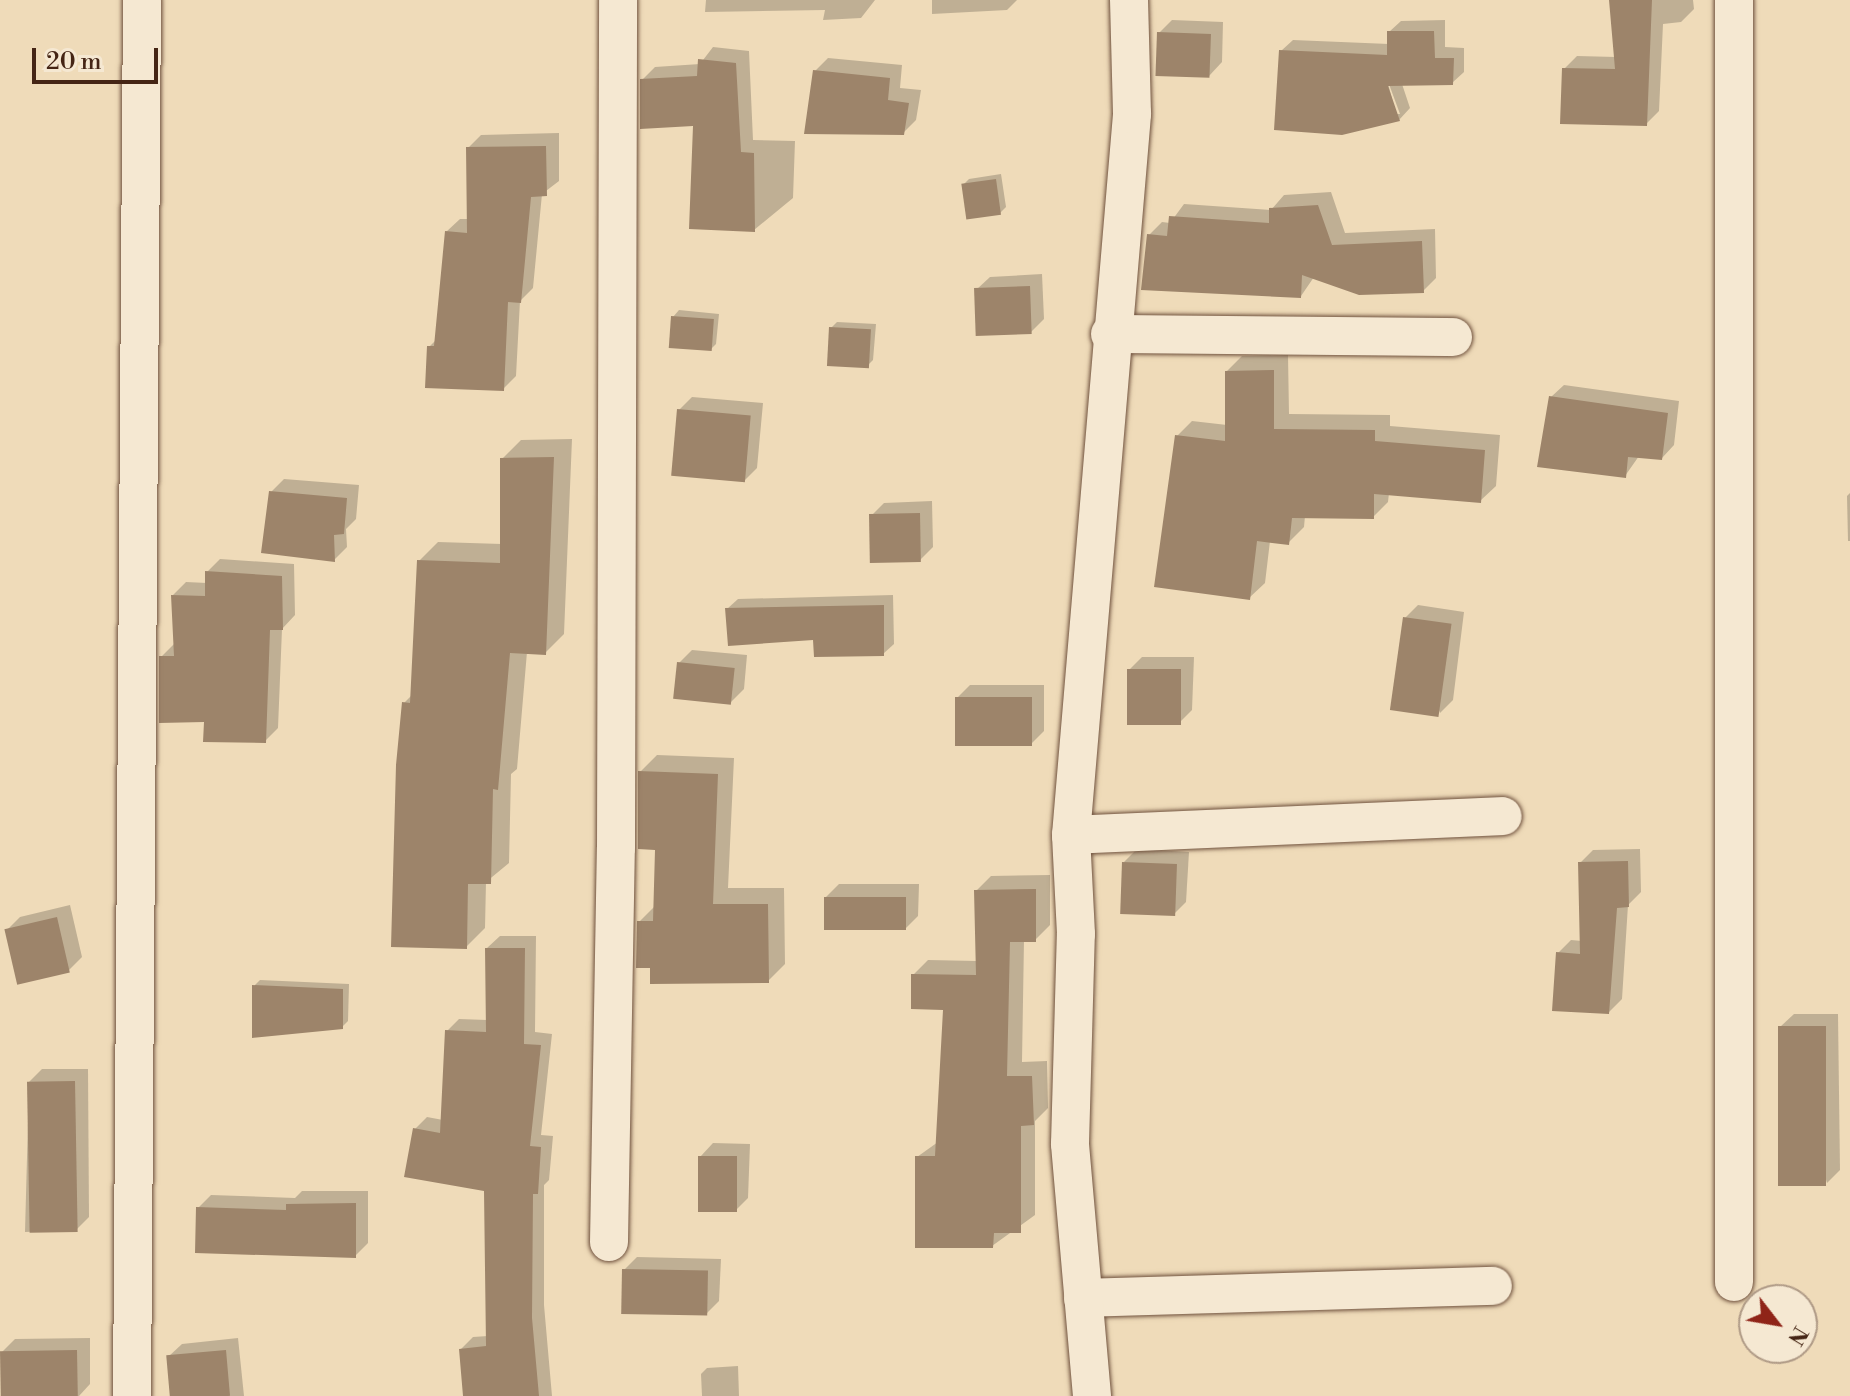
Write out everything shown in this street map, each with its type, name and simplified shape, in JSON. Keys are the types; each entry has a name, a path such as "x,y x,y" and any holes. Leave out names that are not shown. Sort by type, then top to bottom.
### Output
{"street":[{"path":"132,1396 142,0"},
{"path":"609,1242 616,848 618,0"},
{"path":"1092,1396 1070,1144 1076,934 1071,835 1110,334 1132,114 1129,0"},
{"path":"1734,0 1734,1282"},
{"path":"1110,334 1453,337"},
{"path":"1071,835 1503,816"},
{"path":"1083,1298 1493,1286"}],"building":[{"path":"1609,0 1652,0 1647,126 1560,124 1562,68 1615,69"},
{"path":"1387,31 1434,31 1435,58 1454,58 1453,85 1388,86 1400,121 1342,135 1274,130 1279,50 1387,55"},
{"path":"1157,32 1211,34 1209,78 1155,76"},
{"path":"698,59 736,63 741,152 754,153 755,232 689,229 693,126 640,129 640,79 697,76"},
{"path":"813,70 890,78 888,100 909,103 904,135 804,134"},
{"path":"546,146 547,196 531,197 521,303 508,302 504,391 425,388 427,346 434,346 445,231 467,233 466,147"},
{"path":"996,179 1001,215 966,220 961,184"},
{"path":"1318,205 1332,245 1422,241 1424,293 1359,295 1302,275 1301,298 1141,290 1147,234 1167,236 1169,216 1269,223 1269,208"},
{"path":"1030,286 1032,334 976,336 974,288"},
{"path":"671,316 714,319 712,351 669,348"},
{"path":"829,327 871,329 869,368 827,366"},
{"path":"1274,370 1274,429 1375,430 1375,441 1485,450 1481,503 1374,494 1374,519 1292,518 1289,545 1257,541 1250,600 1154,587 1175,435 1225,441 1225,371"},
{"path":"1549,396 1668,413 1662,460 1628,457 1626,478 1537,467"},
{"path":"677,409 751,415 745,482 671,476"},
{"path":"554,457 546,655 510,653 498,790 493,789 491,884 468,884 467,949 391,947 396,765 402,702 410,703 417,560 500,563 500,458"},
{"path":"269,491 347,498 344,534 334,535 335,562 261,553"},
{"path":"920,513 921,562 870,563 869,514"},
{"path":"205,571 282,576 283,630 270,630 266,743 203,742 204,722 159,723 159,656 174,656 171,595 205,596"},
{"path":"884,605 884,656 814,657 813,640 728,646 725,608"},
{"path":"1403,617 1452,624 1438,717 1390,710"},
{"path":"677,662 735,668 731,705 673,699"},
{"path":"1127,669 1181,669 1181,725 1127,725"},
{"path":"955,697 1032,697 1032,746 955,746"},
{"path":"638,771 718,774 713,904 768,904 769,983 650,984 650,968 636,968 637,921 653,921 655,850 638,849"},
{"path":"1628,861 1629,907 1617,908 1609,1014 1552,1011 1556,952 1580,954 1578,862"},
{"path":"1122,862 1177,864 1175,916 1120,914"},
{"path":"1036,889 1036,942 1010,942 1007,1076 1032,1076 1034,1125 1021,1126 1021,1233 994,1233 993,1248 915,1248 915,1156 935,1156 943,1010 911,1009 911,974 976,975 974,890"},
{"path":"824,897 906,897 906,930 824,930"},
{"path":"57,917 70,973 17,985 4,929"},
{"path":"485,948 525,948 524,1044 541,1045 530,1146 541,1147 538,1194 533,1194 532,1318 539,1396 463,1396 459,1349 486,1346 484,1191 404,1177 413,1128 440,1133 445,1030 486,1032"},
{"path":"252,985 343,989 343,1029 252,1038"},
{"path":"1778,1026 1826,1026 1826,1186 1778,1186"},
{"path":"75,1081 78,1232 30,1233 27,1082"},
{"path":"698,1156 737,1156 737,1212 698,1212"},
{"path":"356,1203 356,1258 195,1253 196,1207 286,1210 286,1204"},
{"path":"622,1269 708,1271 707,1315 621,1314"},
{"path":"77,1350 78,1396 1,1396 0,1351"},
{"path":"226,1350 230,1396 170,1396 166,1355"}]}
